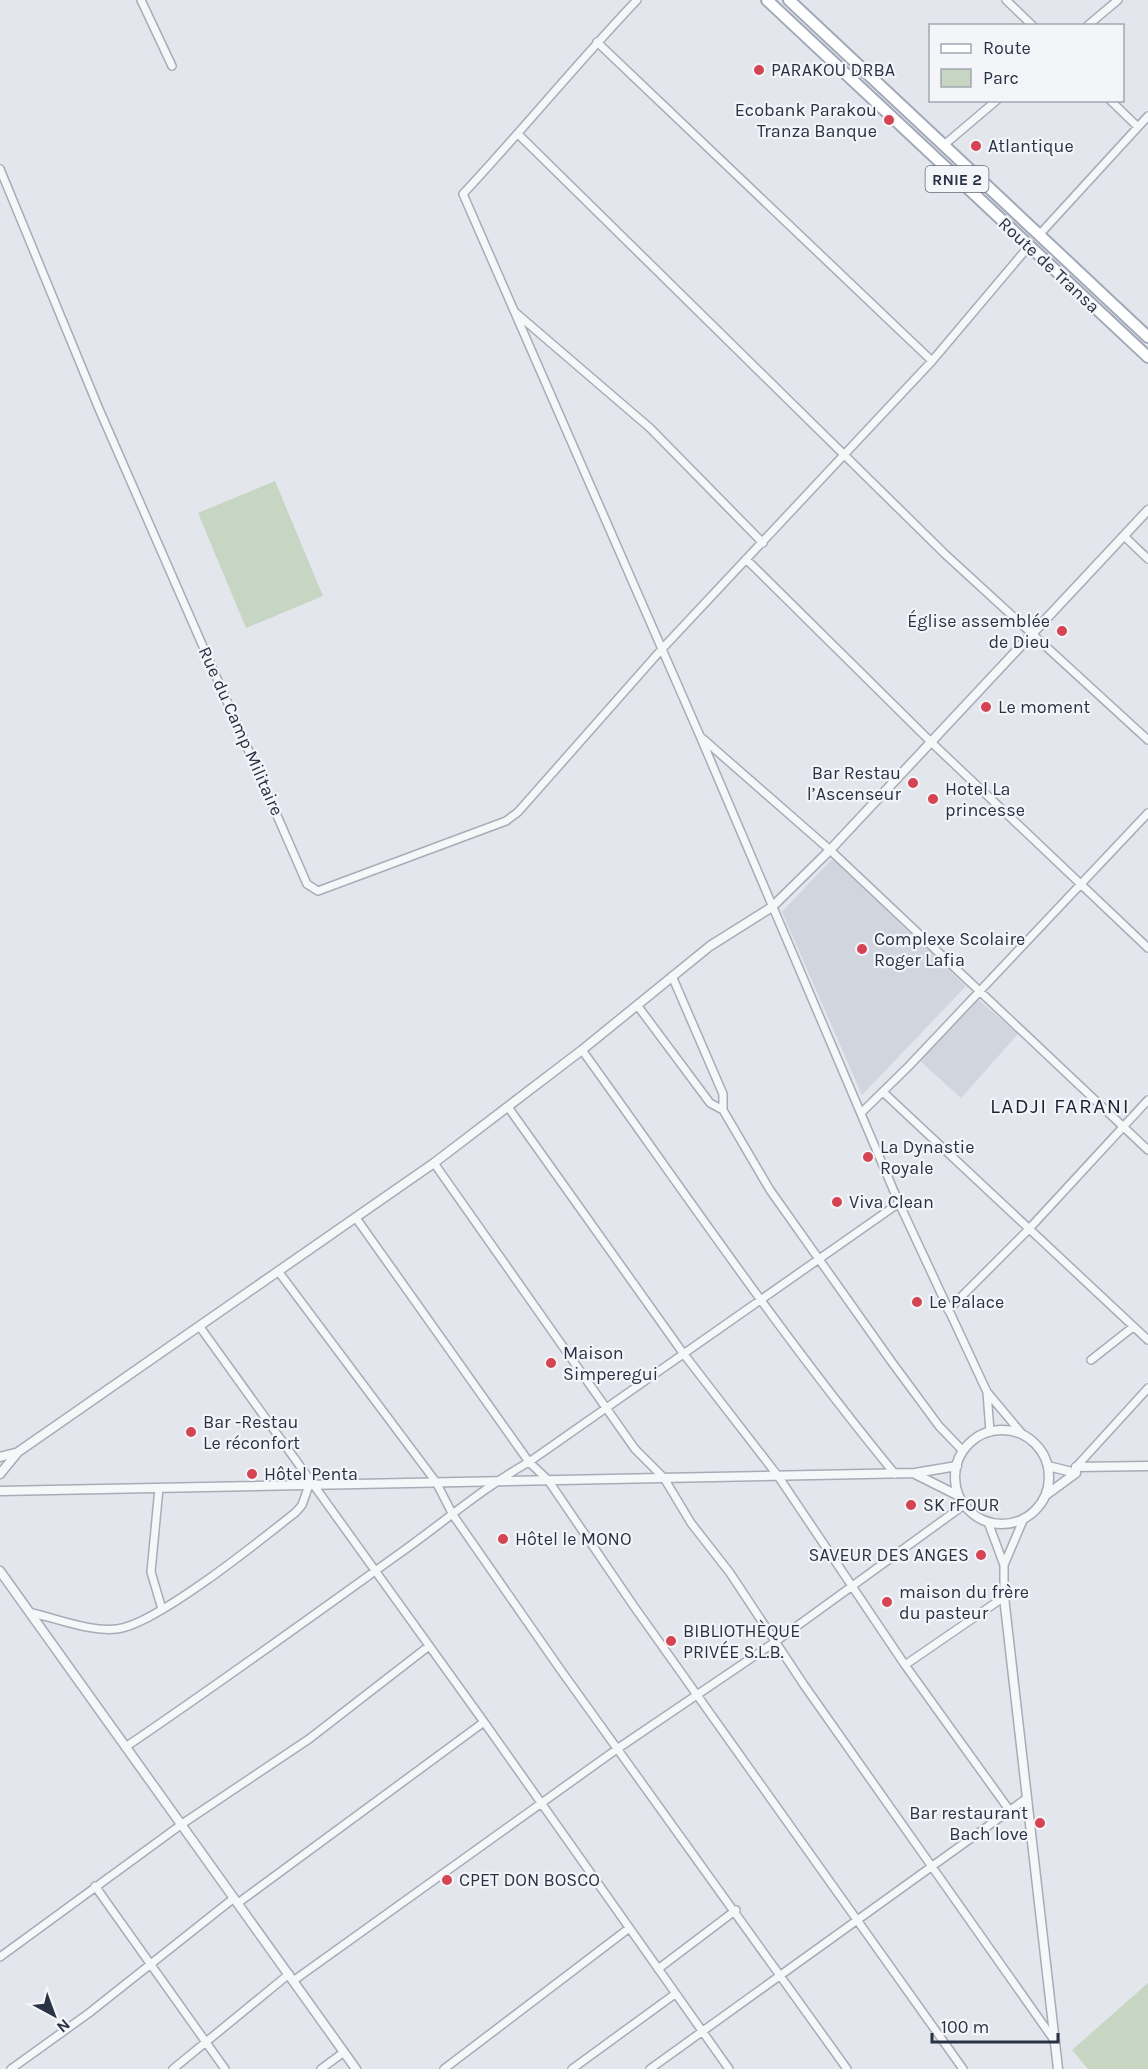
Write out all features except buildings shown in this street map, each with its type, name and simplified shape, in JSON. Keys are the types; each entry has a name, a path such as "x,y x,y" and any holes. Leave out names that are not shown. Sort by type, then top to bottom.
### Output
{"main road":[{"name":"Route de Transa","path":"767,0 1148,357"},
{"name":"Route de Transa","path":"789,0 1148,337"},
{"path":"1057,272 1067,261"}],"street":[{"path":"141,0 172,66"},
{"path":"637,0 597,42 519,135 463,195 700,736 899,1203 948,1310 987,1392 1023,1435 1043,1454 1048,1466 1045,1495"},
{"path":"1006,0 1032,24"},
{"path":"1089,24 1119,0"},
{"path":"597,42 932,361"},
{"path":"944,145 995,102"},
{"path":"1112,102 1138,127"},
{"path":"1039,235 1148,117"},
{"path":"519,135 946,555 1148,740"},
{"name":"Rue du Camp Militaire","path":"0,169 99,409 307,884 318,891 330,889 506,821 518,812 661,650 932,361 1029,246"},
{"path":"514,311 650,428 763,543"},
{"path":"0,1474 18,1452 434,1163 582,1050 672,975 720,940 772,907 830,850 1148,510"},
{"path":"1124,536 1148,559"},
{"path":"746,559 931,742 1148,948"},
{"path":"700,736 830,850 1148,1150"},
{"path":"861,1113 1148,813"},
{"path":"672,975 723,1094 723,1110 770,1190 817,1260 939,1426 963,1451"},
{"path":"637,1005 710,1103 723,1110"},
{"path":"582,1050 759,1301 895,1474"},
{"path":"883,1092 1148,1340"},
{"path":"948,1310 1028,1230 1148,1100"},
{"path":"508,1107 683,1353 778,1476 905,1665 1010,1811"},
{"path":"434,1163 635,1449 664,1478 691,1523 730,1573 931,1867 1054,2040"},
{"path":"127,1746 261,1655 453,1515 494,1481 529,1462 899,1203"},
{"path":"356,1218 529,1462 548,1480 856,1921 963,2069"},
{"path":"278,1271 436,1482 453,1515 617,1749 736,1910 847,2069"},
{"path":"200,1327 311,1485 376,1570 729,2069"},
{"path":"1091,1360 1133,1327"},
{"path":"1023,1435 1007,1430 990,1432 975,1439 963,1451 957,1466 959,1496 964,1505 975,1515 988,1522 1012,1523 1036,1509 1045,1495 1076,1470 1148,1388"},
{"path":"987,1392 990,1432"},
{"path":"0,1457 18,1452"},
{"path":"0,1491 895,1474 957,1466"},
{"path":"1048,1466 1076,1470 1148,1466"},
{"path":"915,1473 959,1496"},
{"path":"32,1613 77,1624 119,1629 135,1624 162,1609 227,1564 296,1512 302,1505 311,1485"},
{"path":"159,1488 151,1572 162,1609"},
{"path":"173,2069 205,2041 291,1978 542,1804 617,1749 776,1642 851,1585 964,1505"},
{"path":"1004,1565 1024,1518"},
{"path":"988,1522 1004,1565 1004,1596 1058,2069"},
{"path":"0,1571 356,2069"},
{"path":"905,1665 1004,1596"},
{"path":"0,1957 182,1824 309,1739 429,1646"},
{"path":"11,2069 90,2013 236,1900 484,1722"},
{"path":"650,2069 1027,1798"},
{"path":"95,1886 225,2069"},
{"path":"658,1969 736,1910"},
{"path":"444,2069 628,1929"},
{"path":"572,2069 675,1994"},
{"path":"321,2069 344,2052"}],"shaded area":[{"name":"Complexe Scolaire Roger Lafia","path":"832,859 966,986 862,1095 782,912"},
{"path":"974,996 1018,1034 961,1098 918,1059"}],"green space":[{"path":"275,481 323,596 246,628 198,513"},
{"path":"1148,1983 1148,2069 1088,2069 1072,2050"}],"place":[{"name":"PARAKOU DRBA","path":"759,70"},
{"name":"Ecobank Parakou Tranza Banque","path":"889,120"},
{"name":"Atlantique","path":"976,146"},
{"name":"Église assemblée de Dieu","path":"1062,631"},
{"name":"Le moment","path":"986,707"},
{"name":"Bar Restau l’Ascenseur","path":"913,783"},
{"name":"Hotel La princesse","path":"933,799"},
{"name":"Complexe Scolaire Roger Lafia","path":"862,949"},
{"name":"La Dynastie Royale","path":"868,1157"},
{"name":"Viva Clean","path":"837,1202"},
{"name":"Le Palace","path":"917,1302"},
{"name":"Maison Simperegui","path":"551,1363"},
{"name":"Bar -Restau Le réconfort","path":"191,1432"},
{"name":"Hôtel Penta","path":"252,1474"},
{"name":"SK rFOUR","path":"911,1505"},
{"name":"Hôtel le MONO","path":"503,1539"},
{"name":"SAVEUR DES ANGES","path":"981,1555"},
{"name":"maison du frère du pasteur","path":"887,1602"},
{"name":"BIBLIOTHÈQUE PRIVÉE S.L.B.","path":"671,1641"},
{"name":"Bar restaurant Bach love","path":"1040,1823"},
{"name":"CPET DON BOSCO","path":"447,1880"}],"district":[{"name":"LADJI FARANI","path":"1060,1106"}]}
